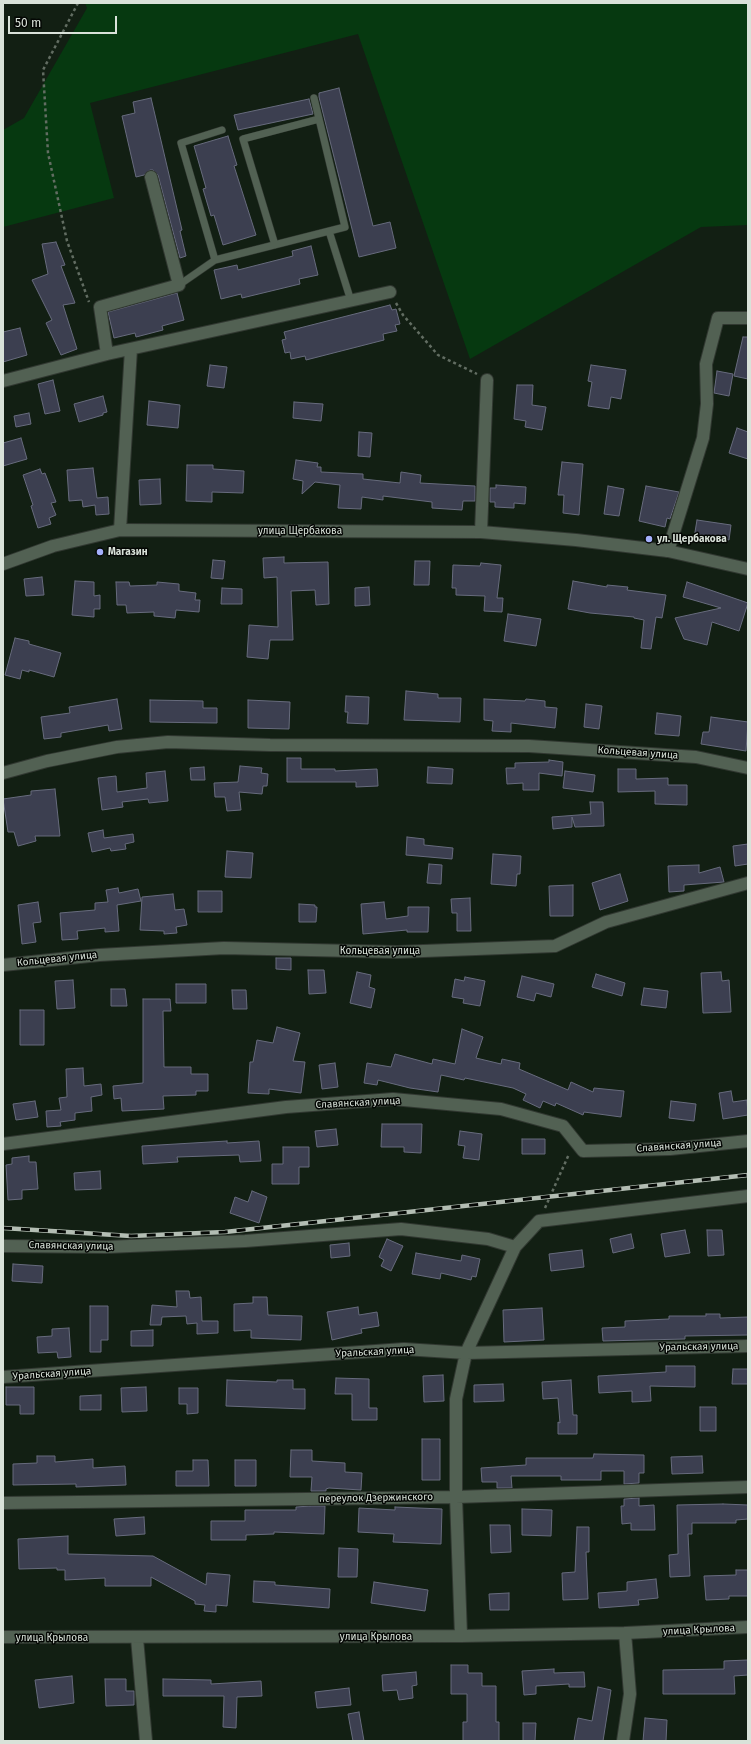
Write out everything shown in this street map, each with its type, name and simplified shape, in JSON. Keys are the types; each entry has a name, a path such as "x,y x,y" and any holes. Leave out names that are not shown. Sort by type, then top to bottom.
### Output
{"street":[{"path":"108,354 100,307 179,285 150,177"},
{"path":"3,381 108,354 390,292"},
{"path":"668,551 703,438 707,404 706,364 718,318 748,318"},
{"path":"120,530 131,349"},
{"path":"480,532 487,380"},
{"name":"улица Щербакова","path":"3,564 54,546 120,530 480,532 576,540 668,551 748,569"},
{"name":"Кольцевая улица","path":"3,773 47,761 117,746 168,742 286,745 528,746 696,757 748,768"},
{"name":"Кольцевая улица","path":"3,965 98,955 224,948 396,952 555,946 606,922 748,883"},
{"name":"Славянская улица","path":"3,1144 286,1107 394,1099 501,1109 563,1126 583,1151 670,1149 748,1141"},
{"path":"461,1636 456,1497 456,1399 466,1353 515,1247 539,1221 748,1196"},
{"name":"Славянская улица","path":"3,1246 115,1247 246,1241 401,1229 488,1240 515,1247"},
{"name":"Уральская улица","path":"3,1377 404,1349 466,1353 748,1346"},
{"name":"переулок Дзержинского","path":"3,1503 456,1497 748,1487"},
{"name":"улица Крылова","path":"3,1637 137,1638 461,1636 626,1633 748,1627"},
{"path":"623,1741 630,1694 626,1633"},
{"path":"137,1638 146,1741"}],"lane":[{"path":"179,285 215,260 345,227 314,98"},
{"path":"275,245 243,139 319,119"},
{"path":"215,260 181,143 222,130"},
{"path":"329,231 351,301"}],"path":[{"path":"78,3 43,70 48,153 67,241 89,303 100,307"},
{"path":"390,292 403,315 438,355 487,380"},
{"path":"539,1221 575,1141"}],"green space":[{"path":"85,3 748,3 748,225 701,227 470,359 358,34 90,103 114,198 3,227 3,130 24,118 87,8"}],"building":[{"path":"339,88 373,226 390,222 396,248 359,257 319,97 319,93"},
{"path":"151,98 182,230 180,231 186,256 180,258 158,175 153,170 150,170 144,175 136,177 122,116 135,113 133,102"},
{"path":"309,99 313,114 238,130 234,115"},
{"path":"228,136 237,165 234,166 256,235 223,245 214,215 211,216 203,189 206,188 194,146"},
{"path":"56,242 65,265 61,266 75,303 63,305 77,349 61,355 46,323 52,320 32,280 48,274 42,244"},
{"path":"311,246 318,275 299,279 300,284 242,298 241,294 221,299 214,270 237,265 238,270 293,256 292,251"},
{"path":"177,293 184,320 162,326 163,330 136,337 135,333 114,338 108,312"},
{"path":"390,305 392,310 396,309 400,324 395,325 397,331 383,334 384,340 306,360 305,356 291,359 290,352 285,353 282,340 286,339 284,332"},
{"path":"20,328 27,355 3,362 3,332"},
{"path":"743,337 748,337 748,379 734,376"},
{"path":"210,365 227,367 224,388 207,386"},
{"path":"591,365 626,370 621,399 611,397 609,409 588,406 592,382 588,381"},
{"path":"717,371 733,374 729,396 714,393"},
{"path":"53,380 60,411 45,414 38,384"},
{"path":"517,385 533,385 532,405 546,407 542,430 525,427 526,421 514,419"},
{"path":"103,396 107,412 103,413 103,415 79,422 74,404"},
{"path":"149,401 180,405 178,428 147,425"},
{"path":"294,402 323,404 321,421 293,418"},
{"path":"29,413 31,424 16,427 14,416"},
{"path":"737,428 748,432 748,459 729,453"},
{"path":"359,432 372,433 370,457 358,456"},
{"path":"21,438 27,459 3,466 3,443"},
{"path":"296,460 318,463 317,467 321,467 321,472 363,474 363,479 400,483 401,472 421,475 420,483 475,486 475,501 463,501 462,510 432,508 432,502 383,496 383,500 362,497 361,509 338,508 340,485 315,482 302,494 303,481 293,479"},
{"path":"562,462 583,464 579,515 563,513 564,495 558,495"},
{"path":"187,465 213,465 213,469 244,471 243,493 212,492 212,502 186,501"},
{"path":"93,468 97,498 108,497 109,514 96,515 95,505 83,507 82,500 69,501 67,470"},
{"path":"40,469 42,474 45,473 56,502 51,503 56,515 49,518 51,524 38,528 31,506 33,505 23,475"},
{"path":"160,479 161,504 140,505 139,480"},
{"path":"496,485 526,487 525,504 514,503 514,508 495,507 495,502 490,502 490,488 496,488"},
{"path":"608,486 624,489 619,516 604,514"},
{"path":"646,486 679,492 670,519 667,518 665,527 639,521"},
{"path":"697,520 731,525 729,540 720,538 719,541 694,538"},
{"path":"284,557 284,563 328,562 329,604 316,605 315,590 291,591 293,640 270,640 268,659 247,657 249,625 278,627 277,577 264,578 263,558"},
{"path":"213,560 225,561 223,579 211,578"},
{"path":"415,561 430,561 429,585 414,585"},
{"path":"481,563 501,565 497,598 503,598 502,612 484,611 485,596 456,595 456,588 452,588 453,565 480,566"},
{"path":"42,577 44,595 26,596 24,579"},
{"path":"75,581 94,582 94,596 100,595 100,609 94,609 94,617 72,615"},
{"path":"573,581 607,587 607,585 628,587 627,590 666,595 662,618 656,617 651,649 641,648 644,620 634,617 590,613 568,609"},
{"path":"116,582 129,582 130,586 157,585 157,582 179,584 179,591 196,593 195,600 200,600 199,612 176,610 175,618 154,616 154,612 127,613 126,605 117,605"},
{"path":"687,582 748,603 739,631 712,622 707,645 684,639 675,618 721,608 683,597"},
{"path":"369,587 370,605 355,606 355,588"},
{"path":"222,588 242,589 242,604 221,604"},
{"path":"508,614 541,619 536,646 504,641"},
{"path":"15,638 29,641 29,644 61,653 54,677 29,670 29,672 22,670 20,679 5,675"},
{"path":"406,691 438,694 438,698 461,698 460,722 404,720"},
{"path":"346,696 369,697 368,724 347,723 348,712 345,712"},
{"path":"117,699 122,729 109,731 108,725 61,733 61,737 44,739 41,717 70,713 69,707"},
{"path":"484,699 525,701 526,699 545,701 545,707 557,708 555,728 511,723 511,732 492,731 493,721 484,720"},
{"path":"150,700 203,701 203,708 217,708 217,723 150,722"},
{"path":"248,700 290,702 289,729 248,728"},
{"path":"586,704 602,706 599,729 584,727"},
{"path":"657,713 681,716 679,736 655,734"},
{"path":"711,717 748,722 746,751 701,744 703,732 709,732"},
{"path":"287,758 301,758 301,769 335,769 335,771 377,769 378,786 356,787 356,782 287,782"},
{"path":"549,760 563,762 562,776 539,773 539,790 523,790 523,783 507,784 506,768 515,768 515,763 549,762"},
{"path":"240,766 262,768 261,773 268,774 267,786 263,786 262,794 239,792 241,810 227,811 225,797 215,797 214,783 238,782"},
{"path":"204,767 205,780 191,780 190,768"},
{"path":"428,767 453,769 452,784 427,783"},
{"path":"618,769 636,769 636,779 668,778 668,785 687,785 687,805 655,804 655,791 618,792"},
{"path":"165,771 168,801 149,803 148,799 122,802 123,807 102,810 98,778 116,776 117,792 147,788 146,773"},
{"path":"565,771 595,775 593,792 563,788"},
{"path":"55,789 60,836 35,836 36,841 18,846 14,832 8,832 3,799 31,795 31,791"},
{"path":"590,802 603,802 604,826 575,827 572,817 572,827 553,829 552,817 591,814"},
{"path":"103,830 104,838 133,834 134,842 125,844 126,849 111,851 110,848 92,852 88,833"},
{"path":"407,837 424,839 424,845 453,848 452,859 406,855"},
{"path":"748,844 748,864 735,866 733,846"},
{"path":"227,851 253,853 251,878 225,877"},
{"path":"493,854 521,856 520,874 517,874 516,886 491,884"},
{"path":"429,864 442,865 441,884 427,883"},
{"path":"699,865 699,873 720,867 724,882 684,885 684,891 669,892 668,866"},
{"path":"620,874 628,901 600,910 592,883"},
{"path":"573,885 573,916 550,916 549,886"},
{"path":"118,888 119,893 138,889 141,901 117,905 119,931 105,932 105,928 77,931 78,939 62,940 60,913 95,910 95,903 108,902 106,890"},
{"path":"198,891 222,891 222,912 198,912"},
{"path":"173,894 175,910 184,909 187,925 176,927 177,933 164,934 164,931 140,930 142,897"},
{"path":"470,898 471,931 457,931 457,913 452,913 451,899"},
{"path":"38,902 41,922 33,923 36,942 22,944 18,905"},
{"path":"384,902 386,919 408,916 408,907 429,907 428,932 407,932 407,930 363,934 361,904"},
{"path":"299,904 315,905 315,907 317,907 316,922 299,922"},
{"path":"276,958 291,958 291,970 276,969"},
{"path":"308,970 324,970 326,993 309,994"},
{"path":"357,972 371,975 369,987 375,989 371,1008 350,1003"},
{"path":"721,972 722,981 729,980 731,1012 703,1013 701,973"},
{"path":"596,974 625,983 622,996 592,987"},
{"path":"522,976 554,984 551,997 536,993 534,1001 517,997"},
{"path":"465,977 485,981 480,1006 463,1003 464,999 452,997 455,979 464,981"},
{"path":"73,980 75,1008 57,1009 55,981"},
{"path":"176,984 206,984 206,1003 176,1003"},
{"path":"644,988 668,991 666,1008 641,1005"},
{"path":"111,989 125,989 127,1006 111,1006"},
{"path":"232,990 246,990 247,1009 233,1009"},
{"path":"143,999 170,999 171,1011 163,1011 164,1067 191,1067 191,1074 208,1074 208,1091 196,1091 196,1095 163,1096 164,1109 122,1111 121,1098 114,1099 113,1086 143,1083"},
{"path":"20,1010 44,1010 44,1045 20,1045"},
{"path":"277,1027 300,1033 293,1061 305,1062 301,1093 269,1089 269,1094 248,1093 250,1062 253,1062 257,1040 273,1043"},
{"path":"462,1029 483,1037 476,1058 501,1064 502,1059 520,1063 519,1069 568,1090 571,1082 593,1092 594,1088 624,1091 621,1117 584,1112 583,1115 556,1103 555,1106 543,1101 540,1108 523,1100 526,1094 513,1088 465,1078 464,1080 441,1075 438,1092 410,1088 378,1080 377,1085 364,1083 367,1063 391,1067 395,1054 432,1064 433,1059 455,1064"},
{"path":"335,1063 338,1087 322,1089 319,1065"},
{"path":"83,1068 84,1086 101,1084 102,1095 91,1097 92,1111 75,1113 75,1120 60,1122 61,1126 47,1127 46,1111 61,1110 59,1098 67,1097 66,1069"},
{"path":"731,1091 733,1102 747,1100 748,1115 723,1119 719,1093"},
{"path":"35,1101 38,1117 16,1120 13,1104"},
{"path":"671,1101 696,1104 694,1121 669,1118"},
{"path":"382,1124 422,1124 421,1153 404,1152 404,1147 381,1147"},
{"path":"336,1129 338,1145 317,1147 315,1131"},
{"path":"460,1131 482,1134 479,1160 463,1158 465,1146 458,1145"},
{"path":"522,1139 545,1139 545,1154 522,1154"},
{"path":"227,1141 227,1143 259,1141 261,1161 240,1162 239,1155 177,1157 178,1162 143,1164 142,1146"},
{"path":"283,1147 309,1147 309,1167 299,1167 299,1184 272,1184 272,1164 283,1164"},
{"path":"29,1156 29,1162 36,1162 38,1189 22,1190 22,1199 8,1200 6,1165 12,1164 12,1158"},
{"path":"100,1171 101,1189 75,1190 74,1173"},
{"path":"252,1191 267,1197 259,1223 230,1213 235,1197 248,1202"},
{"path":"685,1230 690,1253 665,1257 661,1234"},
{"path":"707,1230 722,1230 724,1255 708,1256"},
{"path":"631,1234 634,1248 613,1253 610,1239"},
{"path":"387,1239 403,1246 391,1271 381,1266 384,1260 379,1257"},
{"path":"349,1243 350,1256 331,1258 330,1245"},
{"path":"582,1250 584,1267 551,1271 549,1254"},
{"path":"416,1253 461,1261 462,1255 480,1259 476,1277 472,1276 471,1280 441,1273 440,1279 412,1274"},
{"path":"13,1264 43,1266 42,1283 12,1281"},
{"path":"176,1291 189,1291 190,1298 201,1297 202,1321 218,1321 218,1333 197,1334 197,1323 187,1324 186,1316 162,1317 161,1325 150,1325 152,1305 177,1307"},
{"path":"253,1297 267,1297 268,1315 302,1316 301,1340 251,1338 251,1330 234,1331 234,1304 253,1303"},
{"path":"90,1306 108,1306 108,1340 101,1340 101,1352 90,1352"},
{"path":"358,1307 359,1315 377,1312 379,1326 361,1329 362,1333 332,1340 327,1312"},
{"path":"542,1308 544,1340 504,1342 503,1310"},
{"path":"706,1314 720,1314 720,1318 748,1317 748,1335 685,1336 685,1339 603,1341 602,1328 625,1327 625,1321 669,1319 669,1316 706,1316"},
{"path":"69,1328 71,1357 58,1358 57,1352 38,1353 37,1337 52,1336 52,1329"},
{"path":"153,1330 153,1346 131,1346 131,1331"},
{"path":"666,1366 695,1366 695,1387 650,1386 651,1401 632,1402 632,1391 599,1393 598,1376 666,1372"},
{"path":"733,1369 748,1369 748,1384 732,1384"},
{"path":"443,1375 444,1401 424,1402 423,1376"},
{"path":"336,1378 369,1379 369,1408 377,1408 377,1420 352,1420 352,1394 335,1394"},
{"path":"227,1380 277,1382 277,1380 293,1380 293,1389 305,1389 305,1409 226,1406"},
{"path":"571,1380 573,1415 577,1415 577,1434 558,1434 558,1422 560,1423 558,1398 543,1399 542,1382"},
{"path":"503,1384 504,1401 474,1402 474,1385"},
{"path":"6,1387 34,1387 34,1414 20,1414 20,1405 6,1405"},
{"path":"146,1387 147,1411 122,1412 121,1388"},
{"path":"179,1388 198,1388 198,1413 187,1414 187,1404 179,1404"},
{"path":"101,1395 101,1410 80,1410 80,1396"},
{"path":"700,1407 716,1407 716,1431 700,1431"},
{"path":"422,1439 440,1439 440,1480 422,1480"},
{"path":"291,1450 312,1450 312,1461 345,1463 345,1472 362,1473 361,1490 329,1488 326,1489 326,1491 311,1491 312,1477 290,1477"},
{"path":"594,1454 644,1455 644,1473 639,1473 639,1483 624,1484 624,1471 601,1471 601,1480 561,1480 561,1476 511,1476 512,1488 497,1488 497,1482 482,1482 481,1468 526,1465 526,1458 593,1458"},
{"path":"37,1456 55,1456 55,1462 93,1459 93,1468 125,1466 126,1485 76,1487 76,1484 13,1485 13,1464 37,1463"},
{"path":"702,1456 703,1473 672,1474 671,1457"},
{"path":"193,1460 208,1460 209,1486 176,1486 176,1471 193,1471"},
{"path":"235,1460 256,1460 256,1486 235,1486"},
{"path":"639,1498 639,1506 654,1505 655,1530 631,1530 631,1523 622,1524 621,1506 624,1506 624,1499"},
{"path":"677,1505 748,1505 748,1519 736,1520 736,1523 692,1523 692,1534 688,1534 690,1576 670,1577 669,1555 678,1554"},
{"path":"325,1506 324,1534 274,1532 274,1534 246,1535 246,1540 211,1540 211,1521 245,1521 245,1510 296,1510 296,1507"},
{"path":"395,1507 442,1509 441,1544 393,1542 394,1534 358,1532 359,1508 395,1510"},
{"path":"522,1509 552,1510 551,1536 522,1535"},
{"path":"144,1517 145,1534 116,1536 114,1519"},
{"path":"490,1525 510,1525 511,1552 491,1553"},
{"path":"577,1527 589,1527 589,1552 586,1552 588,1599 563,1600 562,1573 575,1572"},
{"path":"68,1536 68,1554 153,1556 206,1585 207,1573 230,1575 227,1606 216,1605 216,1612 204,1611 205,1605 195,1604 195,1601 151,1577 151,1586 105,1586 105,1578 65,1580 65,1570 57,1570 57,1568 19,1569 18,1539"},
{"path":"339,1548 358,1549 357,1577 338,1577"},
{"path":"736,1570 748,1570 748,1596 729,1596 729,1599 706,1600 704,1576 736,1575"},
{"path":"656,1579 658,1598 638,1600 639,1605 599,1608 598,1593 627,1591 627,1582"},
{"path":"254,1581 275,1582 275,1585 330,1589 329,1608 253,1602"},
{"path":"374,1582 428,1590 425,1611 371,1603"},
{"path":"509,1593 509,1610 490,1610 489,1594"},
{"path":"748,1660 748,1675 734,1676 735,1694 663,1694 663,1670 724,1669 724,1661"},
{"path":"451,1665 468,1665 468,1673 482,1673 482,1686 496,1686 496,1722 499,1722 499,1741 463,1741 463,1722 467,1722 467,1694 451,1694"},
{"path":"554,1669 554,1673 584,1672 585,1687 569,1687 569,1684 536,1686 536,1694 524,1695 522,1671"},
{"path":"416,1672 417,1685 412,1686 413,1698 399,1700 397,1690 383,1691 382,1675"},
{"path":"72,1676 74,1703 39,1708 35,1680"},
{"path":"105,1679 126,1679 126,1691 134,1691 134,1705 106,1706"},
{"path":"163,1679 211,1680 211,1684 261,1681 262,1696 237,1697 236,1728 223,1727 224,1696 163,1696"},
{"path":"598,1687 611,1690 603,1741 574,1741 578,1718 592,1721"},
{"path":"349,1688 351,1705 317,1708 315,1692"},
{"path":"359,1712 364,1741 353,1741 348,1714"},
{"path":"645,1718 667,1720 666,1741 643,1741"},
{"path":"523,1723 536,1723 535,1741 523,1741"}],"railway":[{"path":"3,1228 131,1236 225,1232 748,1175"}],"place":[{"name":"ул. Щербакова","path":"649,539"},
{"name":"Магазин","path":"100,552"}]}
